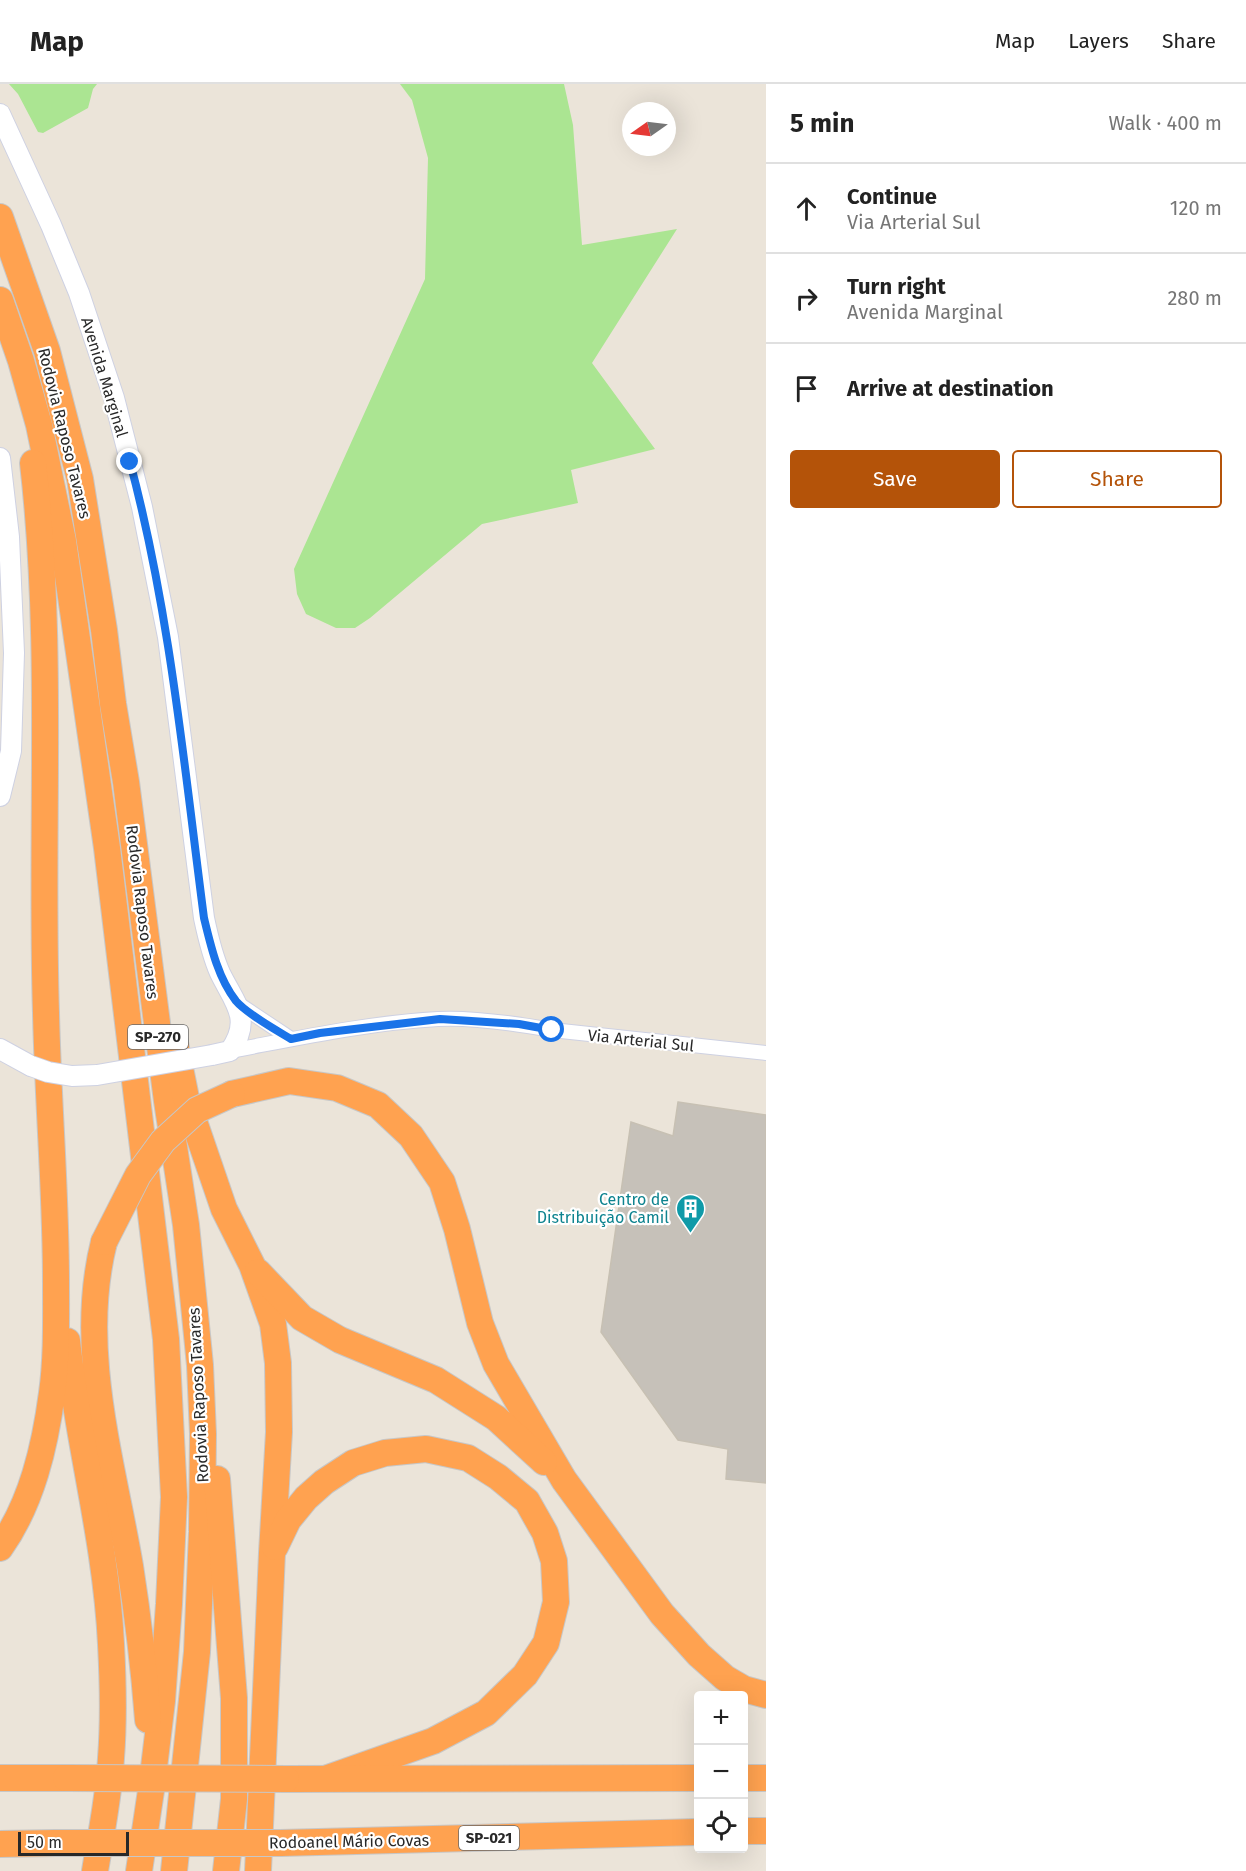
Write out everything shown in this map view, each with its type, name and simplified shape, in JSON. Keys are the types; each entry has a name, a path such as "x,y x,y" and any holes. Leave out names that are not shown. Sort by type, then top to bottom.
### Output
{"highway":[{"name":"Rodovia Raposo Tavares","path":"0,217 46,351 80,478 104,630 167,1101 186,1225 200,1365 202,1468 197,1652 174,1871"},
{"name":"Rodovia Raposo Tavares","path":"0,300 21,361 39,425 65,553 107,848 166,1339 174,1497 162,1701 139,1871"},
{"path":"0,1548 25,1503 42,1451 53,1391 56,1317 56,1236 45,1012 44,640 34,477 21,361"},
{"path":"133,838 186,1098 224,1209 252,1265 273,1324 278,1363 279,1432 258,1871"},
{"path":"152,1784 143,1662 130,1568 97,1376 93,1328 95,1294 104,1242 138,1175 163,1141 197,1110 232,1094 289,1081 336,1088 378,1105 411,1136 442,1182 457,1229 480,1323 496,1364 564,1480 662,1614 699,1655 725,1678 744,1689 766,1695"},
{"path":"56,1236 70,1364 105,1571 111,1643 113,1703 111,1759 95,1871"},
{"path":"252,1265 302,1318 340,1340 436,1380 496,1418 564,1480"},
{"path":"200,1365 214,1450 234,1698 234,1799 226,1871"},
{"path":"272,1553 288,1520 306,1498 324,1482 353,1463 386,1453 426,1449 468,1458 498,1477 527,1501 545,1533 554,1561 556,1602 546,1643 525,1675 486,1713 433,1741 328,1778"},
{"path":"0,1778 694,1778"},
{"path":"748,1778 766,1778"},
{"path":"748,1831 766,1831"},
{"name":"Rodoanel Mário Covas","path":"7,1846 55,1843 280,1843 694,1833"}],"main road":[{"name":"Avenida Marginal","path":"0,114 51,225 79,293 114,398 142,507 168,637 204,918 211,949 221,974 237,1003 241,1030 239,1039 221,1053"},
{"path":"0,458 9,537 14,653 11,751 0,796"},
{"path":"0,1048 31,1066 48,1072 72,1076 97,1075 221,1053"}],"street":[{"name":"Avenida Marginal","path":"237,1003 291,1039"},
{"name":"Via Arterial Sul","path":"221,1053 320,1033 440,1019 519,1024 552,1030 766,1053"}],"green space":[{"path":"9,84 97,84 93,89 88,108 43,133 38,132 18,94"},
{"path":"400,84 564,84 573,125 582,245 677,229 592,363 655,449 571,470 578,503 482,524 370,618 355,628 336,628 306,614 297,594 294,569 425,279 428,158 412,100"}],"building":[{"name":"Centro de Distribuição Camil","path":"678,1102 766,1115 766,1483 726,1479 728,1449 678,1440 601,1332 631,1122 673,1136"}],"place":[{"name":"Centro de Distribuição Camil","path":"690,1234"}],"route":[{"path":"130,462 142,507 168,637 204,918 211,949 221,974 237,1003 291,1039 320,1033 440,1019 519,1024 552,1030"}]}
